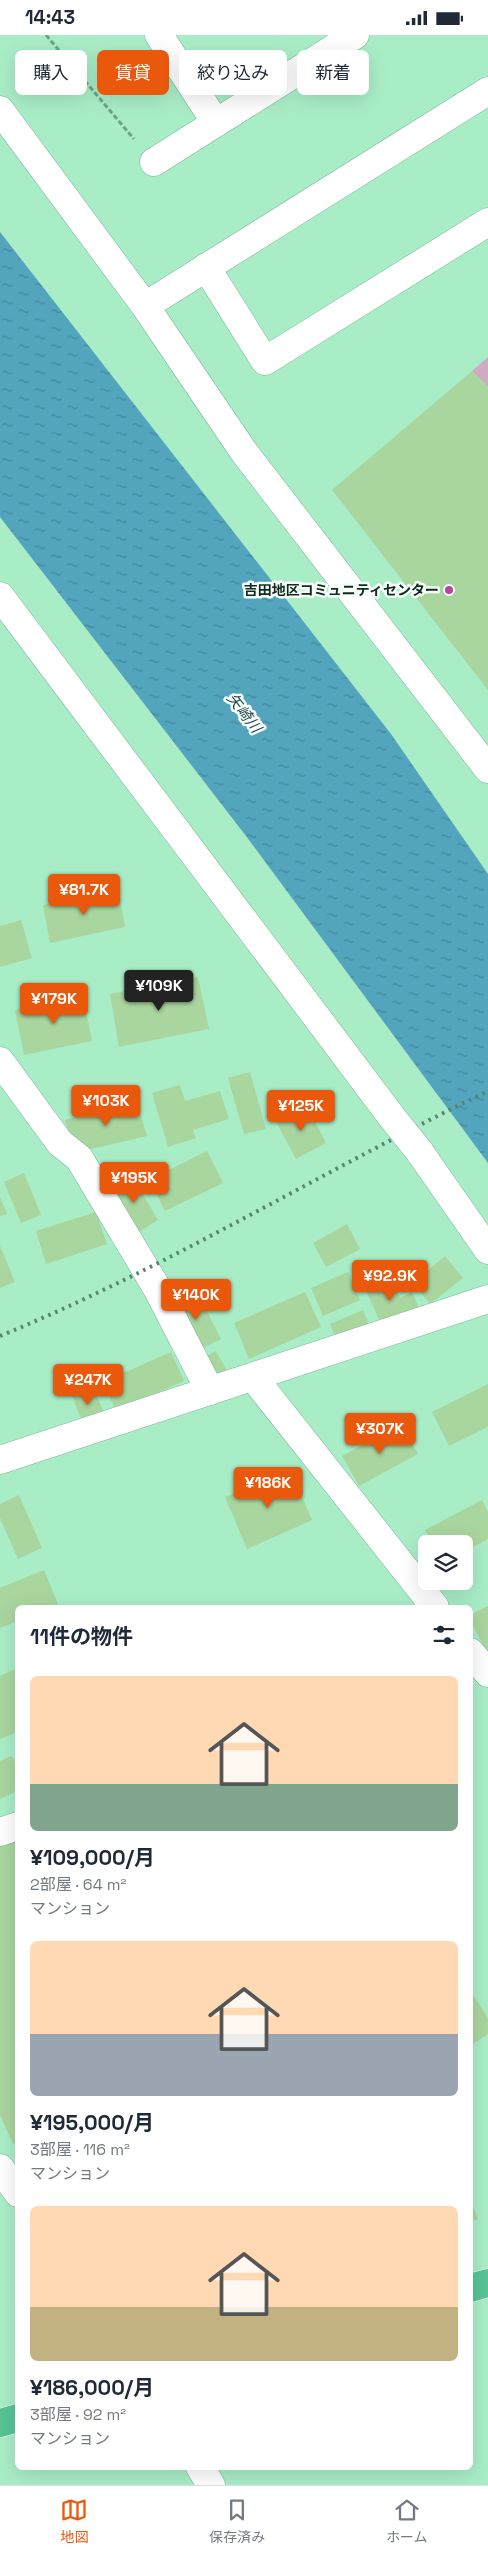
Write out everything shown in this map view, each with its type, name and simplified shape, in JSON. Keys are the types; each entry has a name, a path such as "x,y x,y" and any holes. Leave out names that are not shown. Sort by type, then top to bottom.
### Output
{"highway":[{"path":"473,2287 488,2283"},
{"path":"0,2423 15,2419"}],"street":[{"path":"158,35 216,123"},
{"path":"154,162 355,35"},
{"path":"145,306 488,91"},
{"path":"0,110 145,306 244,452 486,761"},
{"path":"206,267 265,361 488,222"},
{"path":"0,596 419,1151 488,1251"},
{"path":"0,1061 60,1143 79,1158 158,1290 210,1391"},
{"path":"0,1460 488,1299"},
{"path":"252,1377 433,1605"},
{"path":"0,1832 15,1827"},
{"path":"0,2167 15,2189"},
{"path":"202,2470 211,2485"}],"path":[{"path":"46,35 154,162"}],"shaded area":[{"path":"488,357 488,387 472,371"}],"water":[{"name":"矢崎川","path":"0,232 391,734 488,874 488,1163 246,836 0,517"}],"building":[{"name":"吉田地区コミュニティセンター","path":"472,371 488,387 488,690 332,490"},
{"path":"118,890 125,927 50,943 43,905"},
{"path":"21,920 32,958 0,967 0,926"},
{"path":"198,977 209,1029 119,1047 110,994"},
{"path":"83,996 92,1041 24,1055 15,1010"},
{"path":"250,1072 266,1129 244,1134 228,1078"},
{"path":"180,1085 185,1101 220,1091 229,1119 193,1130 196,1138 168,1147 152,1093"},
{"path":"136,1100 147,1136 74,1153 65,1120"},
{"path":"307,1106 326,1143 296,1159 276,1122"},
{"path":"207,1151 223,1183 165,1211 149,1180"},
{"path":"24,1173 41,1215 21,1223 4,1182"},
{"path":"132,1176 158,1220 137,1233 110,1189"},
{"path":"0,1197 7,1214 0,1216"},
{"path":"96,1212 107,1244 46,1264 36,1231"},
{"path":"347,1224 360,1249 326,1267 313,1243"},
{"path":"0,1246 15,1282 0,1288"},
{"path":"445,1256 463,1278 430,1304 413,1283"},
{"path":"348,1272 360,1300 323,1316 311,1288"},
{"path":"391,1279 400,1298 412,1292 419,1308 381,1325 366,1290"},
{"path":"196,1290 221,1339 195,1352 170,1304"},
{"path":"305,1292 321,1327 249,1359 234,1323"},
{"path":"363,1310 370,1327 337,1341 330,1324"},
{"path":"216,1351 229,1374 213,1383 199,1360"},
{"path":"171,1352 184,1381 116,1411 103,1382"},
{"path":"488,1384 488,1427 449,1446 432,1412"},
{"path":"93,1387 105,1415 83,1424 72,1396"},
{"path":"401,1424 418,1454 359,1486 342,1456"},
{"path":"290,1469 312,1520 247,1549 225,1497"},
{"path":"19,1495 42,1548 18,1559 0,1518 0,1504"},
{"path":"482,1500 488,1512 488,1539 473,1547 473,1535 428,1535 425,1530"},
{"path":"44,1570 58,1604 15,1605 15,1622 0,1628 0,1588"},
{"path":"488,1606 488,1654 473,1626 473,1614"},
{"path":"15,1669 15,1733 0,1739 0,1676"},
{"path":"12,1756 15,1762 15,1792 0,1799 0,1761"},
{"path":"15,1836 15,2143 13,2144 0,2115 0,1843"},
{"path":"473,1995 488,2018 488,2034 473,2044"},
{"path":"473,2206 478,2219 473,2221"}],"railway":[{"path":"0,1336 124,1280 488,1091"}],"place":[{"name":"吉田地区コミュニティセンター","path":"449,590"}]}
